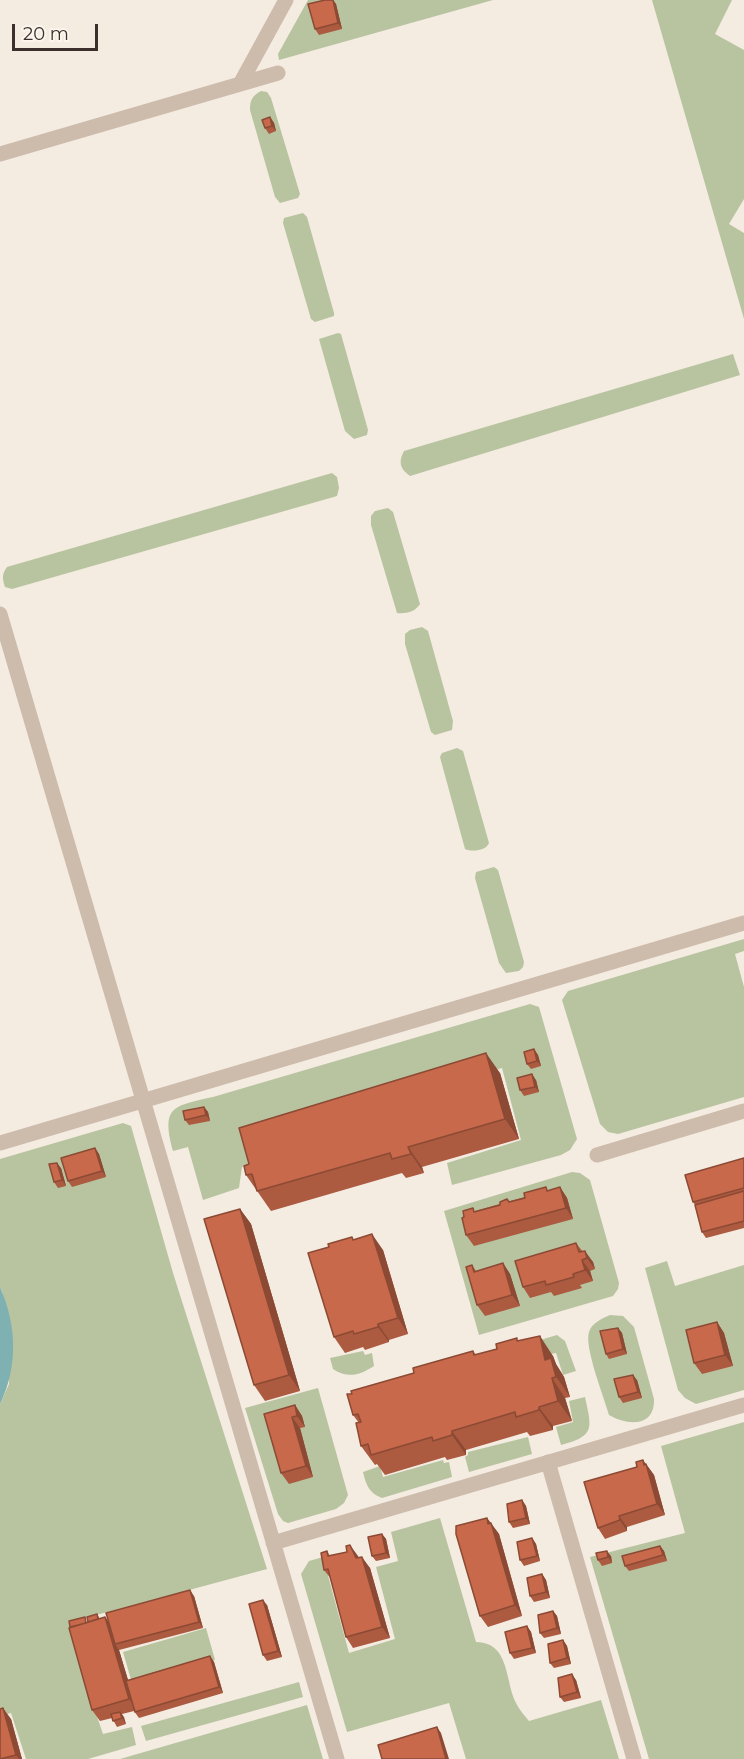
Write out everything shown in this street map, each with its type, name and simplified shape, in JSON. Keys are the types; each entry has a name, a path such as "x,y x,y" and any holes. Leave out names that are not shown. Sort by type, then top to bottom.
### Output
{"lane":[{"path":"240,84 286,0"},
{"path":"0,154 278,73"},
{"path":"0,614 337,1759"},
{"path":"0,1143 744,923"},
{"path":"597,1155 744,1111"},
{"path":"273,1543 744,1405"},
{"path":"548,1462 634,1759"}],"green space":[{"path":"308,0 493,0 279,60 278,54"},
{"path":"652,0 732,0 715,34 744,50 744,199 729,224 744,233 744,319"},
{"path":"261,91 267,92 271,98 300,194 298,198 280,203 275,197 250,110 252,99"},
{"path":"303,213 307,217 334,313 334,316 315,322 311,319 283,223 284,218"},
{"path":"341,334 368,430 367,435 354,439 345,431 319,339"},
{"path":"733,354 740,375 410,476 401,465 404,451"},
{"path":"332,473 337,477 339,488 337,496 12,589 5,587 3,576 7,567"},
{"path":"388,508 393,512 420,604 416,609 407,613 397,613 371,525 371,516 375,511"},
{"path":"422,627 428,631 453,721 452,730 435,735 431,732 405,644 405,634"},
{"path":"457,748 463,751 489,843 485,848 478,850 465,849 440,757 442,753"},
{"path":"494,867 498,870 524,962 519,971 506,973 499,963 475,878 476,872"},
{"path":"744,939 744,951 735,954 744,987 744,1097 618,1134 608,1132 600,1124 562,1000 568,991"},
{"path":"530,1004 539,1007 577,1139 570,1150 561,1155 452,1185 447,1163 521,1140 502,1068 250,1144 255,1162 242,1167 239,1188 203,1200 188,1147 173,1151 170,1117 180,1106"},
{"path":"123,1123 131,1126 173,1273 267,1569 74,1621 76,1655 103,1734 132,1727 136,1745 88,1759 26,1759 11,1713 0,1716 0,1404 9,1384 3,1294 0,1287 0,1159"},
{"path":"572,1172 580,1173 590,1180 619,1283 618,1289 613,1296 479,1335 444,1211"},
{"path":"667,1261 675,1286 744,1265 744,1390 696,1404 685,1398 678,1390 645,1268"},
{"path":"610,1315 623,1316 634,1327 654,1399 650,1415 639,1422 624,1421 609,1415 589,1349 590,1329"},
{"path":"557,1335 565,1341 576,1371 563,1375 556,1353 532,1358 530,1343"},
{"path":"363,1351 365,1355 372,1353 374,1366 354,1375 333,1369 330,1358"},
{"path":"318,1388 348,1495 344,1503 336,1509 288,1523 283,1521 278,1514 245,1408"},
{"path":"585,1397 589,1417 588,1430 580,1438 561,1445 556,1427 573,1422 569,1401"},
{"path":"744,1422 744,1759 649,1759 590,1557 685,1533 661,1446"},
{"path":"528,1437 532,1454 469,1472 465,1457 468,1452"},
{"path":"443,1460 444,1463 449,1462 452,1477 382,1498 369,1488 363,1472 380,1466 383,1477"},
{"path":"440,1518 476,1642 495,1648 500,1655 515,1701 521,1711 529,1721 601,1700 619,1759 466,1759 449,1703 347,1732 301,1574 309,1561 323,1557 349,1653 395,1639 376,1567 398,1561 391,1532"},
{"path":"206,1628 215,1660 132,1683 123,1652"},
{"path":"299,1682 303,1697 146,1741 141,1726"},
{"path":"307,1705 323,1759 120,1759"}],"water":[{"path":"0,1287 10,1316 13,1346 10,1375 0,1404"}],"building":[{"path":"333,0 338,23 315,29 308,4"},
{"path":"270,117 272,126 265,128 262,120"},
{"path":"534,1049 537,1061 527,1064 524,1052"},
{"path":"486,1053 505,1119 408,1147 411,1154 392,1159 390,1153 257,1191 252,1174 246,1175 244,1166 249,1164 239,1128"},
{"path":"532,1074 535,1087 520,1090 517,1078"},
{"path":"204,1107 206,1115 185,1120 183,1111"},
{"path":"95,1148 102,1171 68,1181 61,1158"},
{"path":"744,1158 744,1188 693,1202 685,1175"},
{"path":"57,1163 62,1180 54,1182 49,1164"},
{"path":"546,1187 547,1191 560,1187 566,1208 466,1235 462,1218 464,1217 463,1211 473,1208 474,1212 500,1205 500,1202 507,1199 509,1202 525,1198 524,1193"},
{"path":"744,1191 744,1221 702,1232 695,1205"},
{"path":"240,1209 289,1375 254,1385 204,1219"},
{"path":"372,1234 398,1318 378,1324 378,1327 334,1337 308,1253 329,1247 328,1244"},
{"path":"576,1243 579,1252 585,1251 587,1258 582,1260 585,1270 573,1274 574,1277 546,1285 545,1281 523,1287 515,1261"},
{"path":"503,1263 512,1295 477,1305 466,1267 472,1265 474,1272"},
{"path":"717,1322 725,1355 694,1363 686,1330"},
{"path":"618,1328 623,1349 606,1354 600,1331"},
{"path":"540,1336 545,1360 551,1358 556,1377 552,1378 558,1401 516,1417 515,1412 452,1431 452,1435 433,1441 432,1437 371,1455 368,1444 361,1446 356,1423 361,1422 358,1414 353,1415 347,1394 352,1394 351,1391 414,1373 413,1368 473,1351 474,1355 497,1349 496,1344 517,1338 517,1341"},
{"path":"633,1375 638,1392 619,1397 614,1379"},
{"path":"295,1405 297,1416 292,1417 306,1466 281,1473 264,1414"},
{"path":"643,1460 657,1504 619,1516 620,1520 598,1528 584,1482 637,1467 636,1462"},
{"path":"522,1500 526,1518 509,1522 507,1504"},
{"path":"487,1518 488,1524 491,1523 515,1605 480,1616 456,1534 456,1526"},
{"path":"382,1534 386,1553 372,1556 368,1537"},
{"path":"532,1538 537,1556 520,1560 517,1542"},
{"path":"350,1545 356,1558 362,1557 382,1627 346,1637 328,1569 324,1570 321,1553 327,1551 328,1556 347,1552 346,1546"},
{"path":"660,1546 663,1555 625,1566 622,1556"},
{"path":"607,1551 608,1557 598,1560 596,1553"},
{"path":"542,1574 546,1592 530,1596 527,1578"},
{"path":"190,1590 199,1622 115,1644 106,1613"},
{"path":"263,1600 278,1651 263,1655 249,1604"},
{"path":"553,1611 557,1628 540,1633 538,1615"},
{"path":"97,1614 98,1619 88,1622 87,1617"},
{"path":"85,1617 86,1623 70,1627 69,1621"},
{"path":"105,1617 129,1699 92,1710 69,1628"},
{"path":"527,1626 532,1648 510,1653 505,1632"},
{"path":"563,1640 567,1658 550,1663 548,1644"},
{"path":"210,1656 219,1687 135,1712 126,1681"},
{"path":"572,1674 577,1692 560,1697 558,1678"},
{"path":"3,1708 16,1755 0,1759 0,1709"},
{"path":"120,1712 122,1718 113,1721 111,1714"},
{"path":"437,1727 446,1759 382,1759 378,1745"}]}
